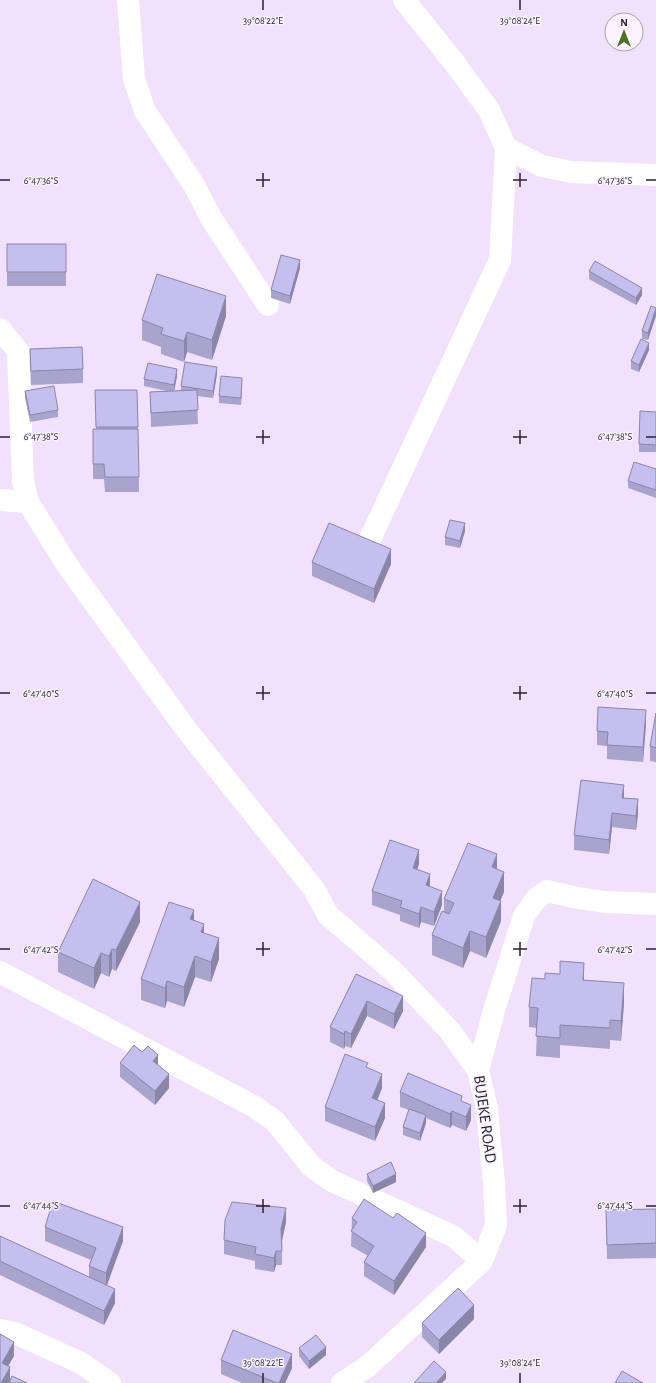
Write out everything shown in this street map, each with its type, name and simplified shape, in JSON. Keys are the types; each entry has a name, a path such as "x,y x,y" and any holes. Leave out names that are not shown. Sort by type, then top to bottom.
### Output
{"street":[{"path":"128,0 134,79 145,111 194,185 211,218 268,305"},
{"path":"370,539 500,260 506,148 489,110 453,61 404,0"},
{"path":"506,148 542,166 571,172 656,175"},
{"path":"0,329 18,351 23,481 28,502 67,565 186,729 309,884 328,915 393,971 450,1031 478,1070"},
{"path":"0,500 28,502"},
{"name":"BUJEKE ROAD","path":"342,1383 367,1367 482,1261 496,1225 494,1183 487,1109 478,1070 495,1007 524,916 536,899 547,891 604,902 656,904"},
{"path":"0,972 255,1107 275,1121 311,1166 332,1181 453,1236 482,1261"},
{"path":"0,1330 15,1333 81,1363 110,1383"}],"building":[{"path":"7,244 66,244 66,272 7,272"},
{"path":"281,255 300,260 290,296 271,290"},
{"path":"595,261 642,288 636,298 589,271"},
{"path":"157,274 226,296 212,340 187,332 184,341 161,334 163,328 142,320"},
{"path":"651,306 656,308 648,333 642,331"},
{"path":"641,339 649,343 639,365 631,361"},
{"path":"82,347 83,369 31,371 30,349"},
{"path":"185,362 217,367 213,391 181,386"},
{"path":"148,363 177,369 174,385 144,379"},
{"path":"221,376 242,378 241,398 219,396"},
{"path":"54,386 58,410 30,415 25,391"},
{"path":"95,390 137,390 138,427 96,427"},
{"path":"197,390 198,410 151,413 150,392"},
{"path":"640,411 656,412 656,445 639,444"},
{"path":"93,429 138,429 139,477 105,477 104,464 93,464"},
{"path":"634,462 656,469 656,490 628,481"},
{"path":"450,520 465,523 460,541 445,537"},
{"path":"329,523 391,549 374,589 312,562"},
{"path":"598,707 646,710 643,747 607,745 608,732 597,731"},
{"path":"656,713 656,748 650,746"},
{"path":"581,780 624,785 622,798 638,799 636,816 612,813 609,840 574,835"},
{"path":"390,840 419,850 413,868 430,874 426,885 442,891 434,912 421,907 419,914 400,907 402,901 372,891"},
{"path":"468,843 497,854 492,867 504,872 493,898 501,901 486,937 470,931 463,948 432,935 442,911 449,914 454,903 444,899"},
{"path":"93,879 140,902 116,950 112,949 109,956 101,953 94,968 58,952"},
{"path":"169,902 194,910 190,919 204,924 201,932 219,938 211,962 195,956 184,987 167,981 165,988 141,979"},
{"path":"560,961 584,963 583,980 624,983 621,1021 610,1020 610,1028 560,1025 560,1038 536,1036 538,1008 529,1007 532,978 545,979 545,973 560,974"},
{"path":"356,974 403,996 394,1014 367,1001 351,1034 345,1031 344,1034 330,1027"},
{"path":"134,1045 142,1052 148,1046 158,1055 153,1061 169,1074 155,1091 120,1063"},
{"path":"345,1054 368,1063 366,1067 382,1074 372,1098 385,1103 375,1127 325,1107"},
{"path":"408,1073 462,1096 461,1101 471,1105 466,1117 452,1111 450,1114 400,1092"},
{"path":"409,1109 426,1115 420,1133 403,1127"},
{"path":"391,1162 396,1174 373,1186 367,1174"},
{"path":"364,1199 393,1218 397,1213 426,1233 394,1281 364,1262 374,1246 351,1231 357,1222 352,1218"},
{"path":"53,1201 123,1227 106,1273 89,1266 96,1248 45,1227"},
{"path":"232,1202 286,1208 281,1229 282,1251 276,1251 274,1258 255,1254 256,1247 224,1240 225,1220"},
{"path":"656,1209 656,1243 607,1245 606,1210"},
{"path":"0,1236 115,1289 104,1311 0,1261"},
{"path":"458,1288 474,1305 439,1340 422,1323"},
{"path":"233,1330 292,1354 279,1383 221,1360"},
{"path":"0,1334 14,1342 2,1363 10,1367 1,1383 0,1383"},
{"path":"316,1335 326,1347 309,1361 299,1348"},
{"path":"434,1361 446,1372 436,1383 414,1383"},
{"path":"622,1371 643,1383 615,1383"},
{"path":"12,1376 27,1383 9,1383"}]}
